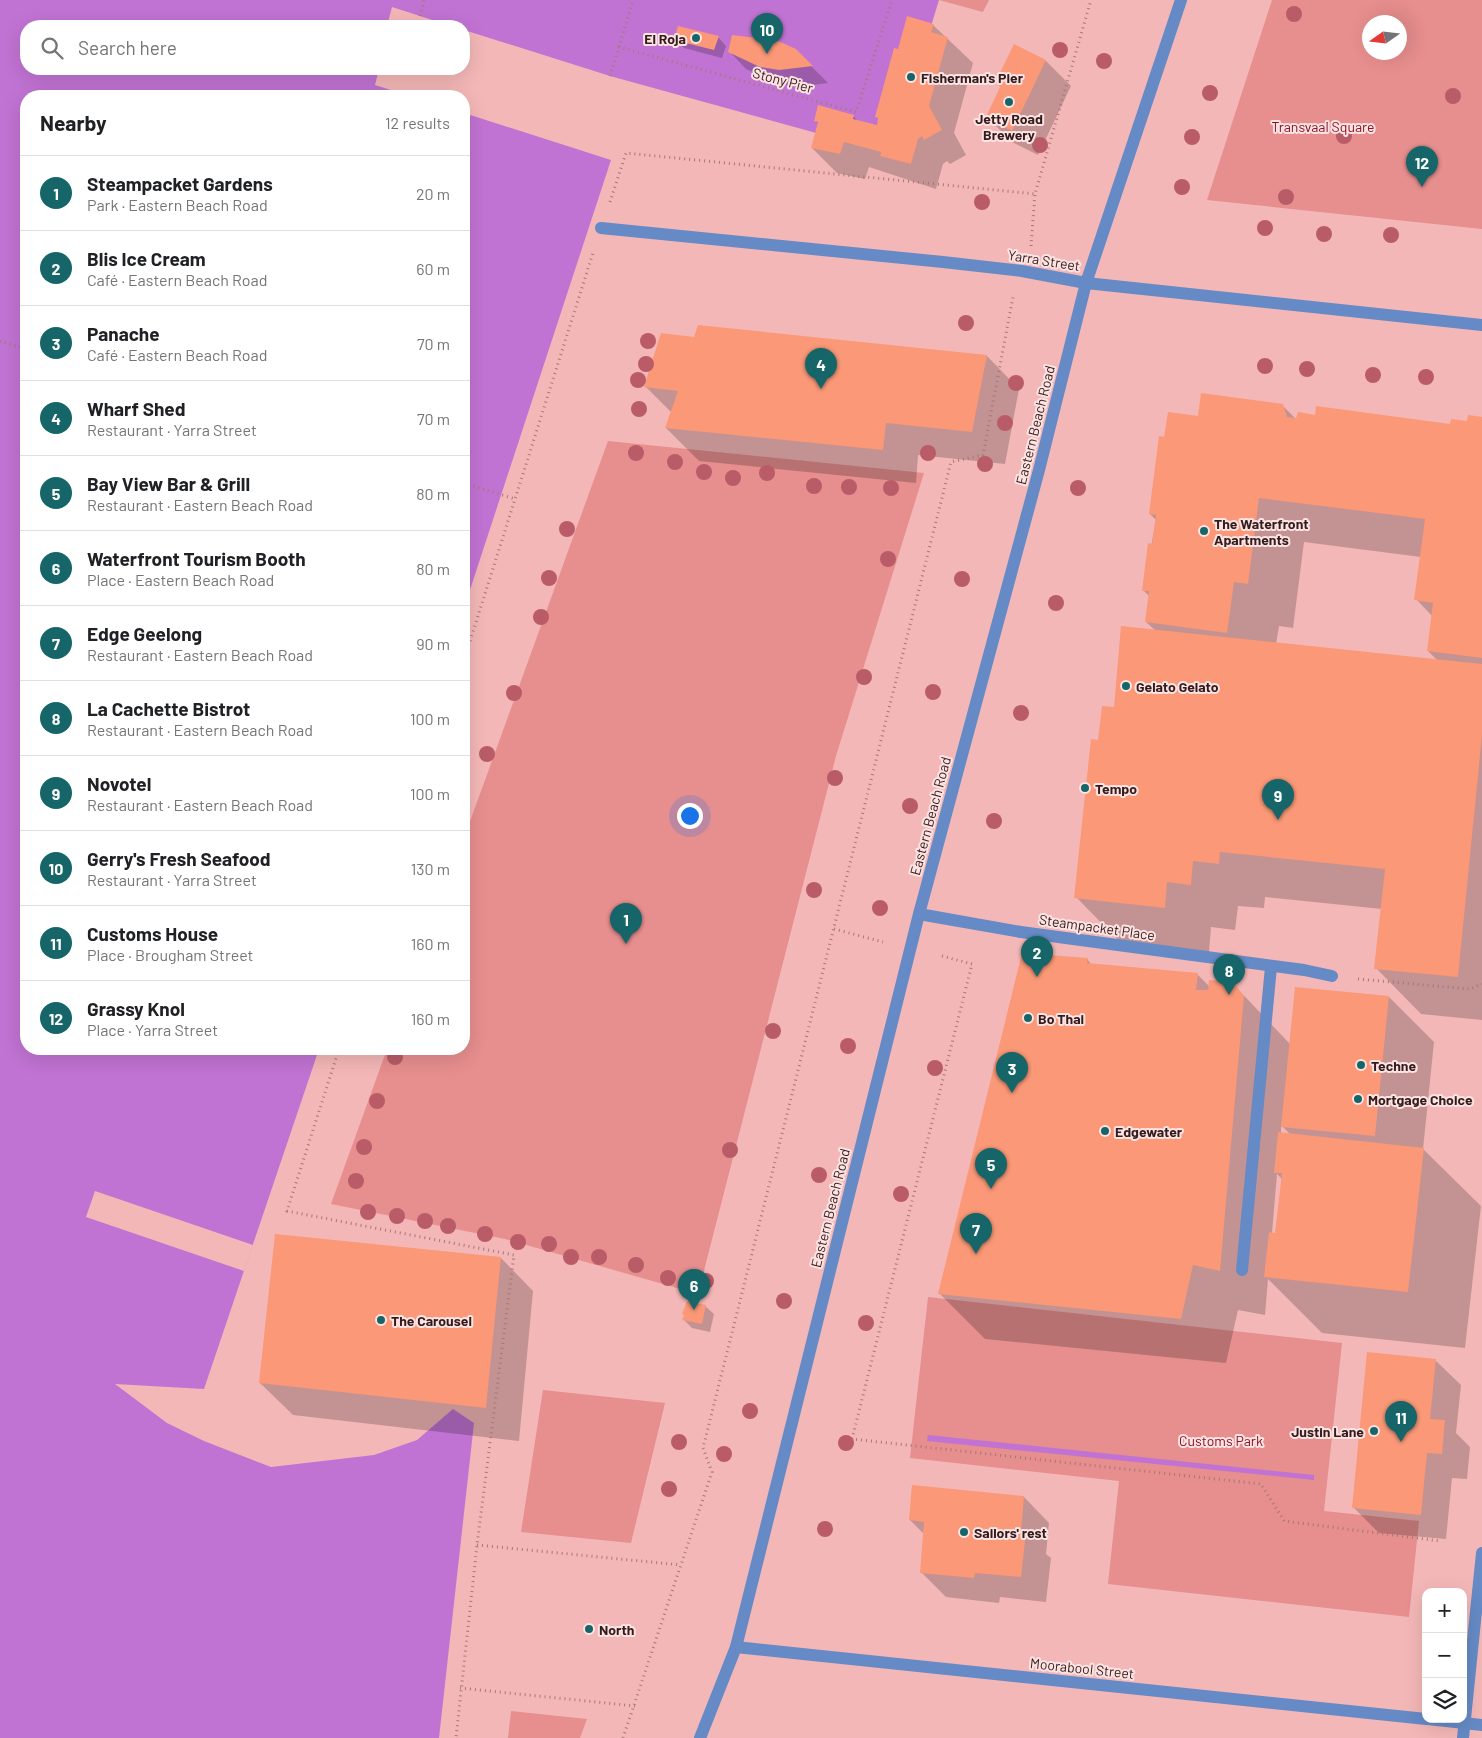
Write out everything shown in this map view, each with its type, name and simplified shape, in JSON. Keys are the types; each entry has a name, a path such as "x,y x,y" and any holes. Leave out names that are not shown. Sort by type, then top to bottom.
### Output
{"street":[{"name":"Eastern Beach Road","path":"700,1738 736,1647 919,914 1039,470 1086,283 1181,0"},
{"name":"Yarra Street","path":"602,228 1022,271 1086,283 1482,325"},
{"name":"Steampacket Place","path":"919,914 1021,932 1332,976"},
{"path":"1242,1270 1271,967"},
{"path":"1467,1695 1482,1553"},
{"name":"Moorabool Street","path":"736,1647 1422,1718"},
{"path":"1463,1738 1464,1723"},
{"name":"Moorabool Street","path":"1464,1723 1482,1725"}],"path":[{"path":"420,16 424,0"},
{"path":"610,76 632,0"},
{"name":"Stony Pier","path":"619,47 856,112 892,0"},
{"path":"623,1738 712,1472 703,1448 950,462 983,455 1012,299 1031,246 1035,194"},
{"path":"0,341 20,347"},
{"path":"470,484 515,499"},
{"path":"834,929 886,943"},
{"path":"942,956 972,964 852,1439 1261,1484 1284,1521 1440,1541"},
{"path":"1366,980 1470,989 1482,984"},
{"path":"337,1055 287,1212 514,1255 477,1545 456,1738"},
{"path":"477,1545 681,1565"},
{"path":"460,1688 635,1706"}],"green space":[{"path":"939,0 989,0 983,12"},
{"name":"Transvaal Square","path":"1272,0 1482,0 1482,229 1207,200"},
{"path":"608,441 924,473 836,756 698,1294 505,1239 331,1204 385,1055 470,1055 470,821"},
{"name":"Customs Park","path":"928,1297 1342,1343 1324,1511 1419,1521 1409,1617 1108,1584 1119,1481 910,1458"},
{"path":"543,1390 665,1403 631,1543 521,1532"},
{"path":"511,1711 587,1719 580,1738 508,1738"}],"shaded area":[{"path":"0,0 939,0 892,154 610,76 470,32 470,20 432,20 392,7 389,20 20,20 20,75 378,75 375,85 391,90 20,90 20,1055 317,1055 204,1389 115,1384 167,1423 204,1441 271,1467 374,1455 417,1440 453,1409 474,1423 439,1738 0,1738"},
{"path":"470,115 611,160 470,590"},
{"path":"928,1435 1314,1475 1314,1480 927,1441"}],"pier":[{"path":"95,1191 253,1245 244,1271 86,1217"}],"building":[{"name":"Fisherman's Pier","path":"907,16 934,24 931,32 948,37 929,106 942,130 924,140 922,136 918,139 911,164 880,156 881,152 844,142 840,154 811,148 818,122 814,121 818,105 854,115 853,119 877,125 878,118 875,117 894,48 898,49"},
{"name":"El Roja","path":"678,26 719,36 714,50 674,40"},
{"path":"732,35 776,40 796,49 813,66 779,70 760,67 728,52"},
{"name":"Jetty Road Brewery","path":"1014,44 1046,60 1012,131 986,117 1000,87 996,81"},
{"path":"698,325 987,355 972,432 886,423 883,450 665,428 678,391 644,387 661,333 694,337"},
{"name":"The Waterfront Apartments","path":"1201,393 1283,404 1287,417 1296,418 1298,412 1315,415 1316,406 1450,424 1451,419 1467,421 1468,415 1482,417 1482,658 1427,651 1433,603 1414,600 1425,519 1259,498 1248,584 1234,582 1227,633 1145,622 1149,591 1142,591 1148,543 1152,544 1156,515 1149,514 1159,436 1164,437 1168,412 1198,416"},
{"path":"1121,626 1482,664 1482,735 1458,977 1374,969 1385,869 1220,852 1219,864 1193,861 1191,885 1167,882 1165,908 1074,898 1091,739 1098,740 1102,706 1114,707"},
{"name":"Edgewater","path":"1022,953 1088,958 1087,963 1198,973 1196,990 1208,990 1209,980 1233,982 1244,996 1220,1271 1193,1265 1181,1319 938,1294"},
{"path":"1295,987 1389,996 1375,1136 1281,1127"},
{"path":"1278,1132 1424,1148 1408,1292 1264,1277 1269,1232 1275,1233 1282,1173 1274,1173"},
{"name":"The Carousel","path":"275,1234 501,1257 486,1408 259,1383"},
{"path":"687,1301 706,1305 702,1324 682,1320 684,1315 682,1314"},
{"path":"1367,1352 1436,1359 1430,1419 1445,1420 1442,1454 1427,1453 1421,1515 1352,1508"},
{"path":"912,1485 1024,1496 1021,1532 1026,1532 1021,1577 975,1573 974,1578 920,1573 924,1522 909,1520"}],"place":[{"name":"El Roja","path":"696,38"},
{"name":"Gerry's Fresh Seafood","path":"767,54"},
{"name":"Fisherman's Pier","path":"911,77"},
{"name":"Jetty Road Brewery","path":"1009,102"},
{"name":"Grassy Knol","path":"1422,187"},
{"name":"Wharf Shed","path":"821,389"},
{"name":"The Waterfront Apartments","path":"1204,531"},
{"name":"Gelato Gelato","path":"1126,686"},
{"name":"Tempo","path":"1085,788"},
{"name":"Novotel","path":"1278,820"},
{"name":"Steampacket Gardens","path":"626,944"},
{"name":"Blis Ice Cream","path":"1037,977"},
{"name":"La Cachette Bistrot","path":"1229,995"},
{"name":"Bo Thai","path":"1028,1018"},
{"name":"Techne","path":"1361,1065"},
{"name":"Panache","path":"1012,1093"},
{"name":"Mortgage Choice","path":"1358,1099"},
{"name":"Edgewater","path":"1105,1131"},
{"name":"Bay View Bar & Grill","path":"991,1189"},
{"name":"Edge Geelong","path":"976,1254"},
{"name":"Waterfront Tourism Booth","path":"694,1310"},
{"name":"The Carousel","path":"381,1320"},
{"name":"Justin Lane","path":"1374,1431"},
{"name":"Customs House","path":"1401,1442"},
{"name":"Sailors' rest","path":"964,1532"},
{"name":"North","path":"589,1629"}]}
